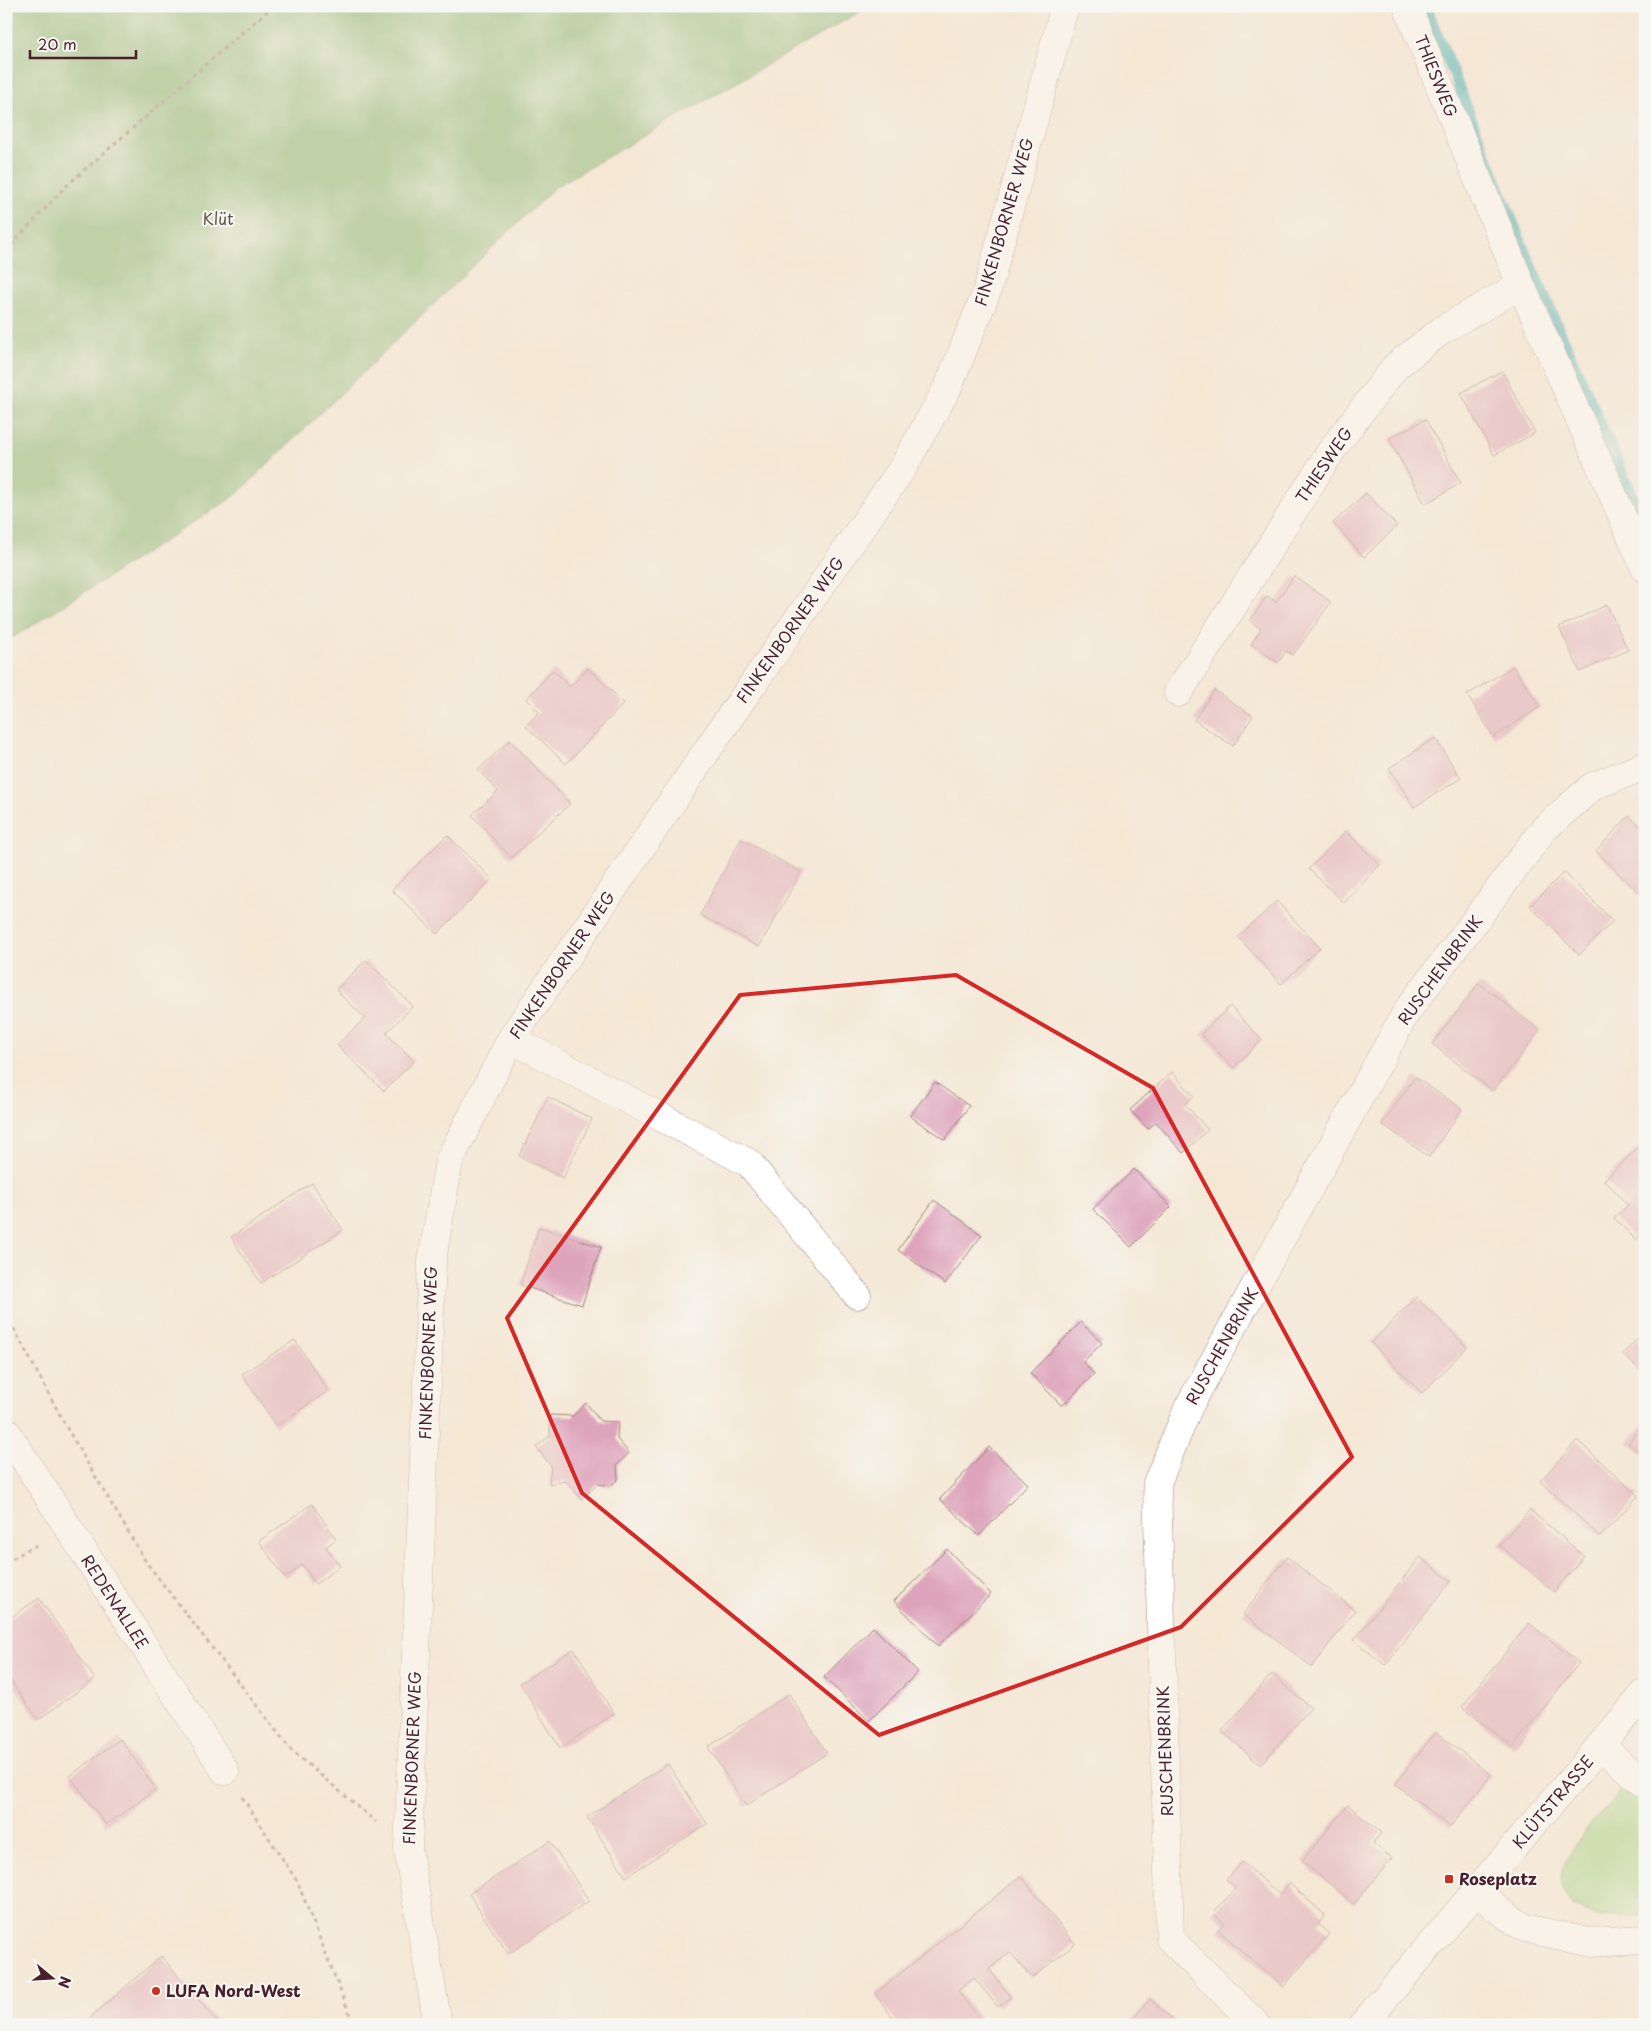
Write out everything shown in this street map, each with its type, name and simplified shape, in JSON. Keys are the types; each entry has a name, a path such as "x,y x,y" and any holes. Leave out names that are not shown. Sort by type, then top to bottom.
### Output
{"street":[{"name":"FINKENBORNER WEG","path":"438,2025 408,1850 432,1260 449,1161 511,1040 723,727 902,469 948,387 987,291 1065,6"},
{"name":"THIESWEG","path":"1407,6 1521,285 1645,568"},
{"name":"THIESWEG","path":"1178,693 1333,448 1396,366 1442,330 1521,285"},
{"name":"RUSCHENBRINK","path":"1257,2025 1170,1939 1157,1483 1189,1406 1407,1012 1544,829 1593,786 1645,766"},
{"path":"511,1040 749,1163 857,1295"},
{"name":"REDENALLEE","path":"6,1431 225,1771"},
{"name":"KLÜTSTRASSE","path":"1362,2025 1645,1693"},
{"path":"1600,1746 1645,1784"},
{"path":"1478,1891 1498,1909 1525,1928 1588,1942 1645,1939"}],"path":[{"path":"6,251 65,188 273,6"},
{"path":"6,1314 68,1430 146,1562 292,1750 408,1850"},
{"path":"6,1563 30,1548 71,1533"},
{"path":"225,1771 297,1881 354,2025"}],"highlighted area":[{"path":"956,975 1153,1088 1352,1457 1181,1627 879,1735 582,1493 507,1318 740,995"}],"green space":[{"name":"Klüt","path":"6,6 870,6 555,187 235,496 6,642"},
{"path":"1624,1788 1645,1806 1645,1915 1600,1917 1572,1907 1561,1883 1562,1871 1567,1859 1584,1832"}],"building":[{"path":"1502,371 1535,433 1494,455 1461,393"},
{"path":"1425,419 1461,483 1425,504 1389,439"},
{"path":"1366,493 1397,526 1364,557 1333,523"},
{"path":"1294,576 1331,602 1293,655 1286,651 1278,663 1251,644 1261,629 1250,621 1267,596 1276,602"},
{"path":"1607,605 1628,650 1580,672 1559,627"},
{"path":"1513,666 1540,707 1494,737 1467,695"},
{"path":"588,668 624,703 566,764 526,726 539,712 526,699 553,670 570,687"},
{"path":"1214,690 1253,716 1233,746 1194,720"},
{"path":"1435,738 1461,778 1414,807 1389,768"},
{"path":"510,740 570,804 511,858 472,815 498,791 478,770"},
{"path":"1629,816 1645,831 1645,894 1643,897 1596,851"},
{"path":"1346,831 1380,865 1344,903 1309,869"},
{"path":"447,835 492,879 437,934 392,890"},
{"path":"741,839 801,872 759,947 700,915"},
{"path":"1564,872 1613,921 1579,955 1530,906"},
{"path":"1277,901 1320,948 1281,984 1238,937"},
{"path":"366,960 413,1006 386,1033 414,1061 384,1091 337,1045 365,1018 336,990"},
{"path":"1479,983 1540,1030 1493,1091 1432,1044"},
{"path":"1230,1006 1262,1040 1233,1068 1201,1034"},
{"path":"1172,1072 1194,1096 1185,1104 1208,1130 1183,1153 1156,1122 1148,1129 1130,1110"},
{"path":"1415,1077 1462,1109 1429,1157 1382,1124"},
{"path":"935,1082 969,1106 945,1140 910,1116"},
{"path":"548,1097 592,1119 563,1178 519,1156"},
{"path":"1645,1141 1645,1232 1636,1240 1614,1218 1628,1205 1604,1180"},
{"path":"1134,1169 1171,1207 1131,1247 1093,1209"},
{"path":"312,1183 343,1230 261,1283 231,1237"},
{"path":"934,1200 982,1235 945,1284 898,1250"},
{"path":"539,1227 601,1247 582,1305 520,1285"},
{"path":"1416,1297 1467,1347 1422,1393 1371,1343"},
{"path":"1081,1322 1102,1343 1083,1362 1094,1374 1062,1406 1030,1373"},
{"path":"1645,1331 1645,1375 1623,1354"},
{"path":"295,1340 328,1391 276,1426 242,1374"},
{"path":"586,1403 600,1421 618,1422 617,1439 629,1453 617,1465 618,1479 611,1486 598,1484 581,1499 566,1481 549,1484 551,1466 536,1447 550,1436 550,1415 573,1416"},
{"path":"1645,1422 1645,1456 1628,1443"},
{"path":"1577,1440 1638,1496 1600,1537 1540,1481"},
{"path":"989,1447 1028,1484 979,1536 940,1499"},
{"path":"312,1504 336,1539 326,1547 340,1566 316,1584 302,1565 285,1578 259,1541"},
{"path":"1530,1510 1584,1556 1554,1592 1499,1545"},
{"path":"947,1549 991,1594 938,1646 894,1601"},
{"path":"1287,1557 1355,1610 1312,1667 1243,1614"},
{"path":"1420,1557 1451,1581 1385,1665 1354,1640"},
{"path":"39,1598 95,1679 38,1720 6,1674 6,1621"},
{"path":"1529,1623 1579,1663 1513,1747 1462,1707"},
{"path":"873,1627 918,1672 869,1721 824,1677"},
{"path":"574,1649 614,1714 560,1748 520,1683"},
{"path":"1272,1674 1311,1708 1260,1765 1222,1731"},
{"path":"789,1694 827,1753 746,1806 708,1747"},
{"path":"1436,1732 1491,1775 1450,1827 1395,1784"},
{"path":"120,1739 156,1789 106,1825 70,1776"},
{"path":"668,1764 707,1824 626,1877 587,1817"},
{"path":"1348,1805 1381,1833 1373,1843 1392,1858 1354,1904 1302,1861"},
{"path":"550,1841 589,1901 508,1954 469,1894"},
{"path":"1242,1862 1280,1895 1289,1883 1325,1915 1318,1924 1329,1934 1283,1987 1218,1930 1224,1923 1213,1913 1236,1888 1226,1880"},
{"path":"1021,1876 1075,1944 1032,1978 1010,1952 989,1969 1011,1997 998,2007 974,1978 958,1991 982,2022 978,2025 899,2025 875,1994"},
{"name":"LUFA Nord-West","path":"161,1956 220,2025 82,2025"},
{"path":"1150,1999 1179,2025 1128,2025"}],"waterway":[{"path":"1426,6 1526,254 1645,524"}],"place":[{"name":"Roseplatz","path":"1449,1879"},
{"name":"LUFA Nord-West","path":"156,1991"}]}
